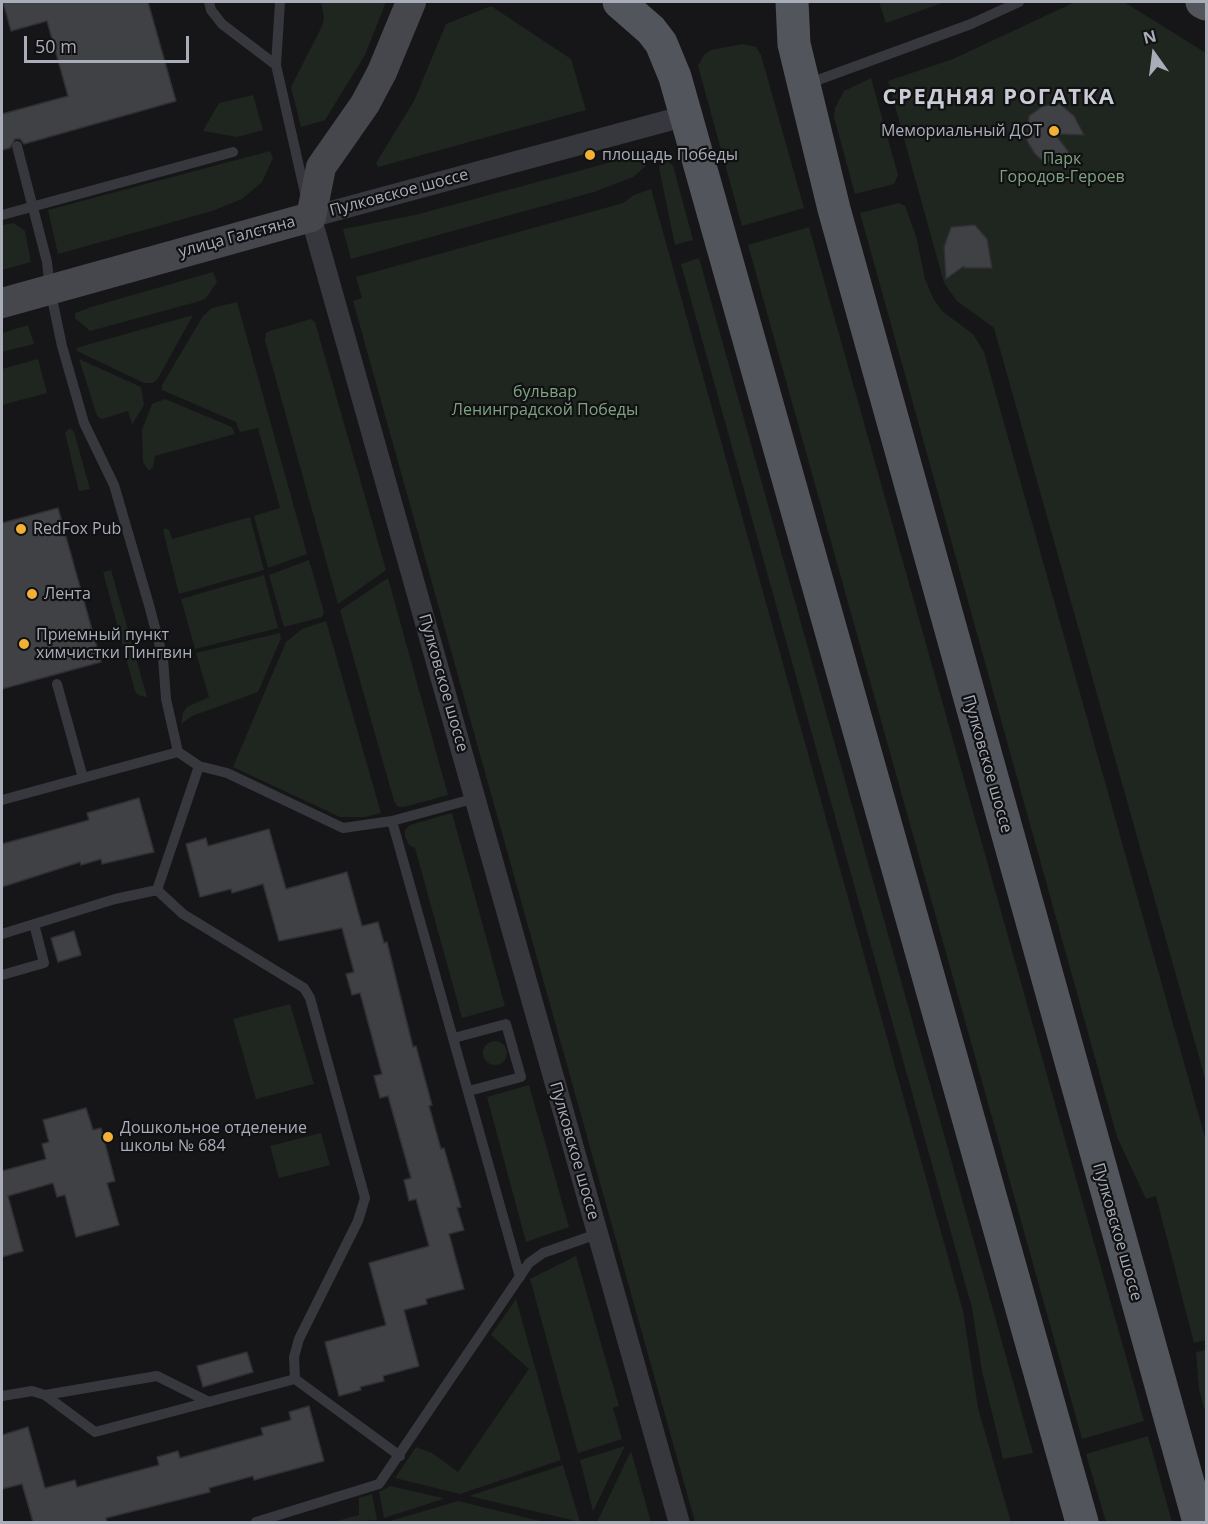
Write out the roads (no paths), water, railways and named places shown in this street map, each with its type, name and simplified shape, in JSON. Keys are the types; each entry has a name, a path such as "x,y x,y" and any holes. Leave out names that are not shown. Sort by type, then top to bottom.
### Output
{"main road":[{"path":"619,2 661,42 686,116 1082,1522"},
{"name":"Пулковское шоссе","path":"792,2 794,44 839,227 1199,1522"},
{"path":"1202,2 1206,4"}],"street":[{"name":"улица Галстяна","path":"2,303 311,217 321,167 365,104 382,72 411,2"},
{"name":"Пулковское шоссе","path":"679,1522 311,217 686,116"}],"lane":[{"path":"209,2 211,10 222,24 276,65"},
{"path":"280,2 276,65 311,217"},
{"path":"804,86 971,24 1018,2"},
{"path":"17,146 47,262 62,346 84,423 114,485 149,605 163,658 166,699 178,752 199,766 227,774 343,828 393,821 476,798"},
{"path":"2,215 233,152"},
{"path":"57,684 83,778"},
{"path":"2,800 178,752"},
{"path":"157,890 199,766"},
{"path":"393,821 520,1277"},
{"path":"2,934 115,899 157,890"},
{"path":"157,890 183,914 304,988 310,998 360,1172 365,1198 362,1210 299,1339 294,1357 295,1379"},
{"path":"2,975 44,963 34,924"},
{"path":"454,1038 506,1024 521,1077 468,1091"},
{"path":"256,1522 374,1487 400,1456 529,1263 543,1253 597,1234"},
{"path":"45,1395 157,1376 209,1402"},
{"path":"2,1396 32,1391 45,1395 95,1432 295,1379"},
{"path":"295,1379 400,1456"}],"place":[{"name":"Мемориальный ДОТ","path":"1054,131"},
{"name":"площадь Победы","path":"590,155"},
{"name":"RedFox Pub","path":"21,529"},
{"name":"Лента","path":"32,594"},
{"name":"Приемный пункт химчистки Пингвин","path":"24,644"},
{"name":"Дошкольное отделение школы № 684","path":"108,1137"}],"district":[{"name":"СРЕДНЯЯ РОГАТКА","path":"999,98"}],"park label":[{"name":"Парк Городов-Героев","path":"1062,168"},
{"name":"бульвар Ленинградской Победы","path":"545,401"}]}
